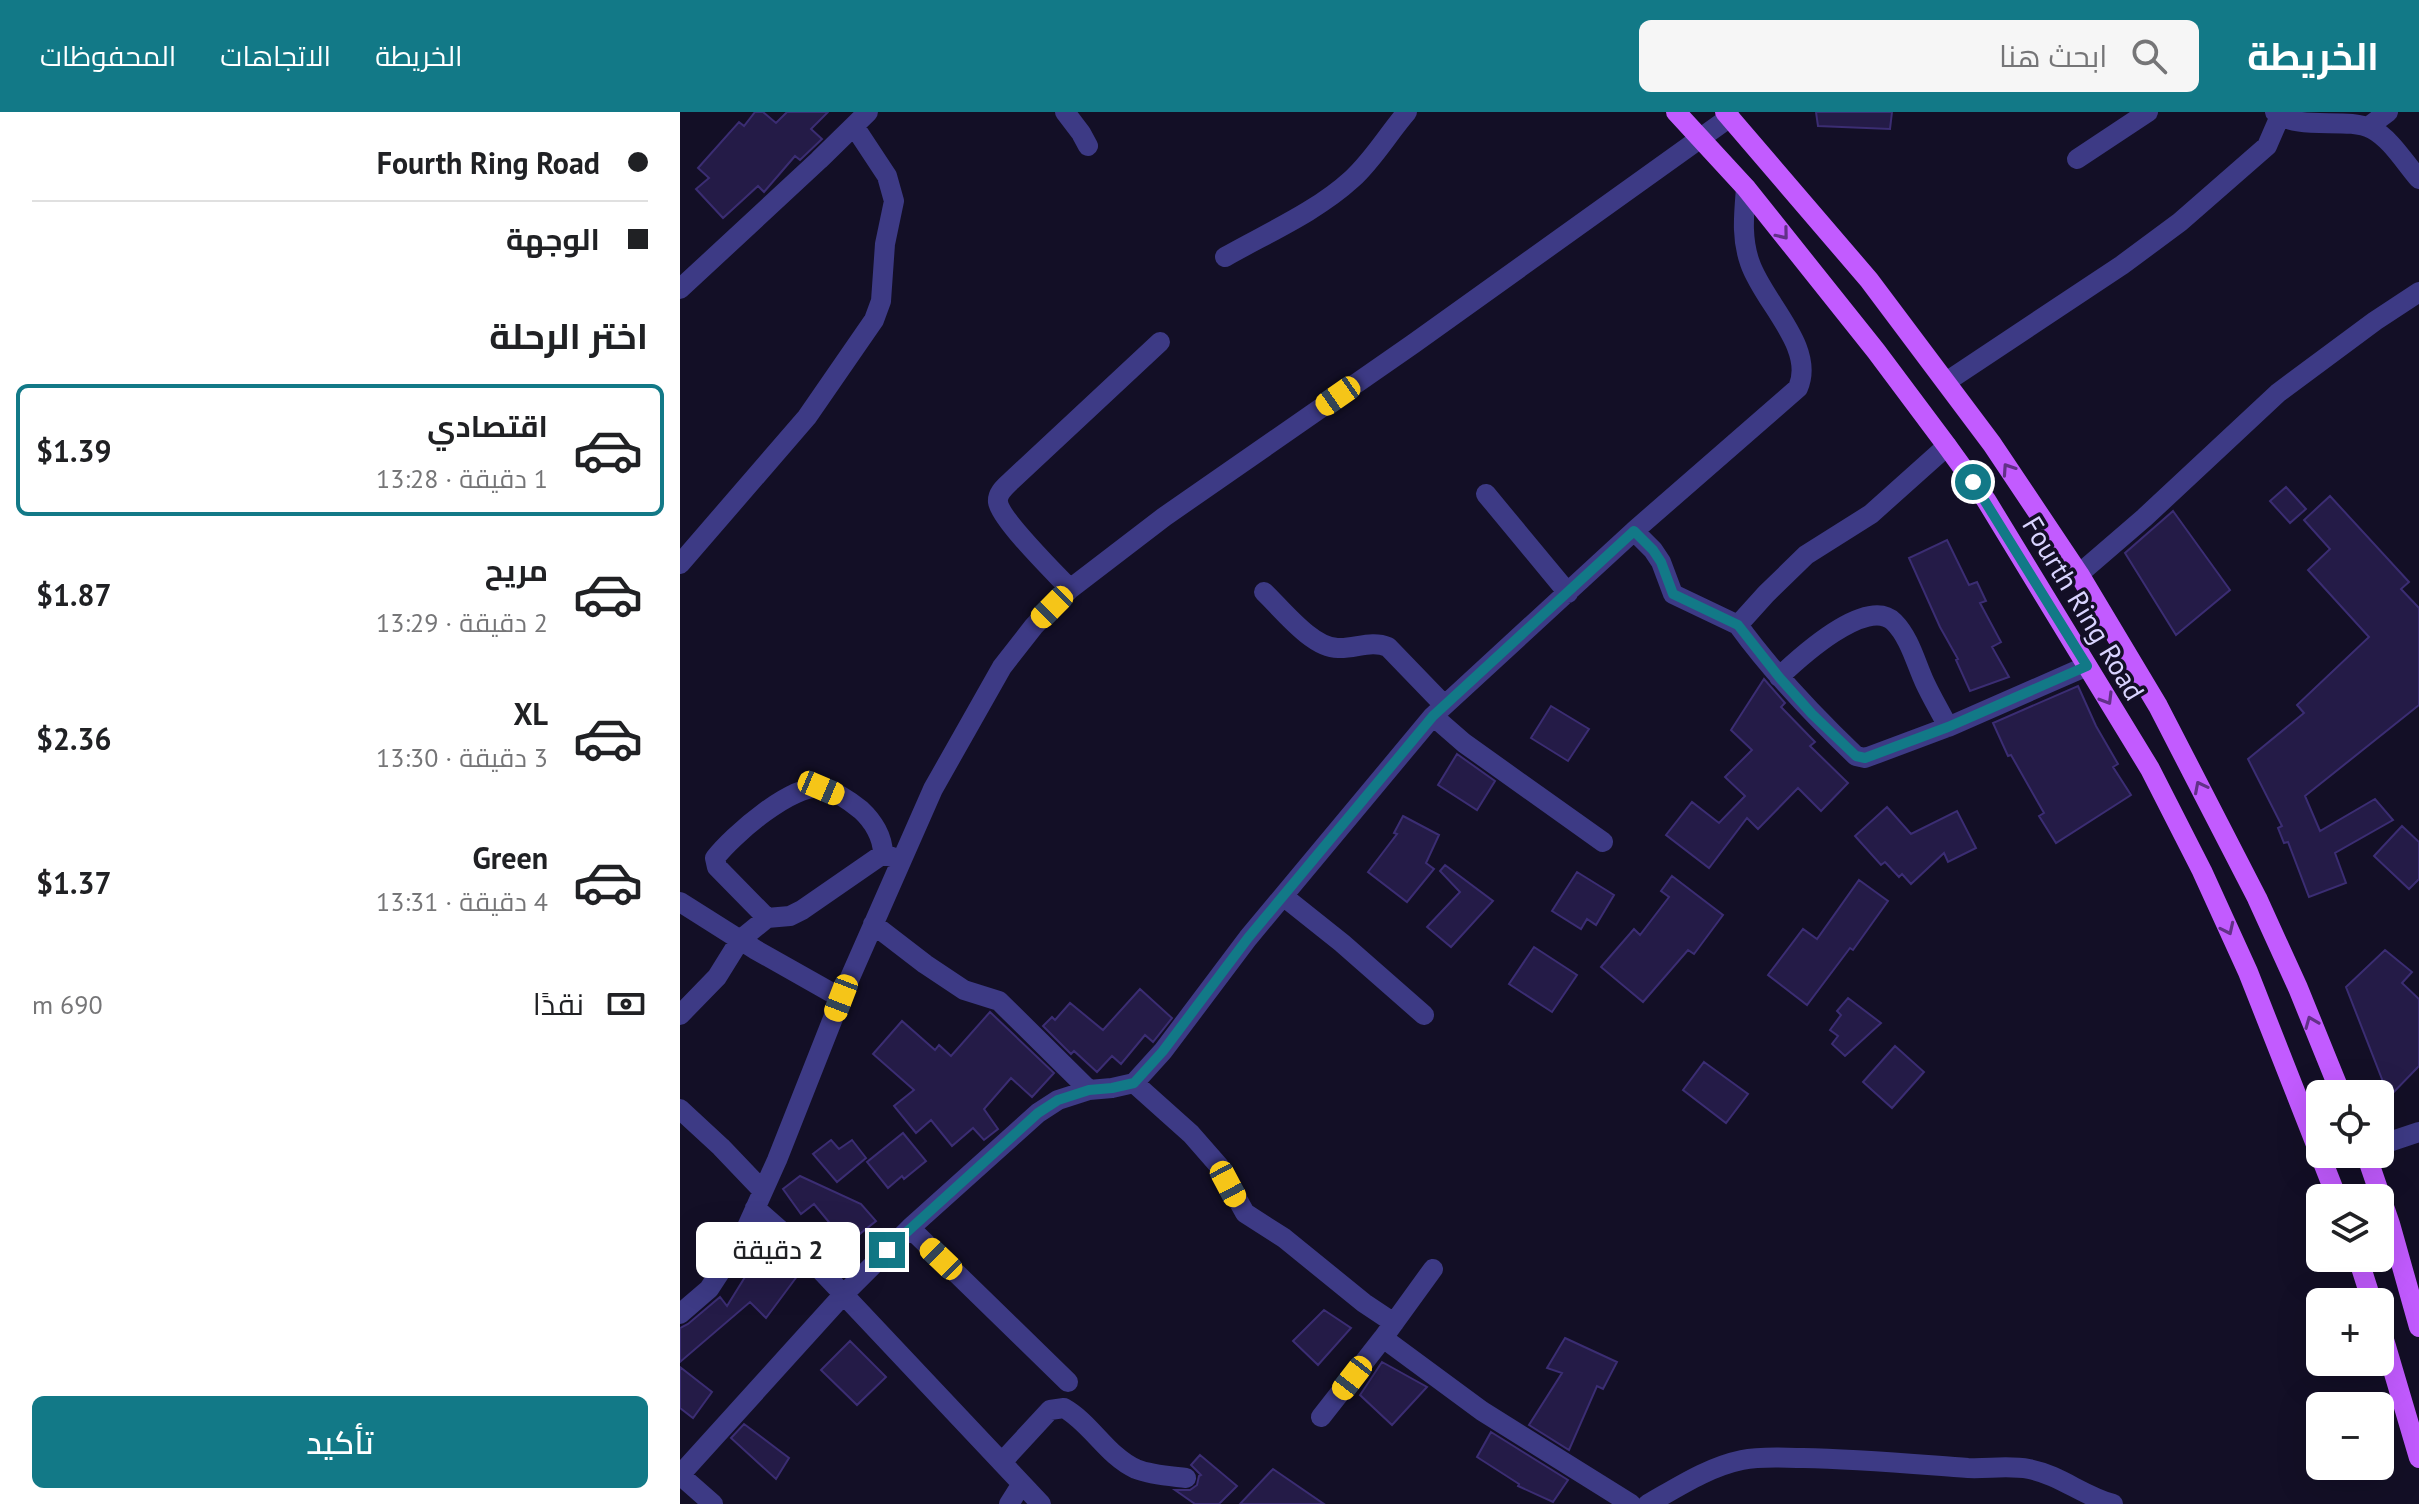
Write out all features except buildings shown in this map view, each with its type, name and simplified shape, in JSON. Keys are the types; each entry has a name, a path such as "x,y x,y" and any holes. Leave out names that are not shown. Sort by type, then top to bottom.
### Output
{"main road":[{"name":"Fourth Ring Road","path":"1676,112 1746,188 1876,351 1986,500 2150,769 2202,871 2248,972 2331,1184"},
{"name":"Fourth Ring Road","path":"1728,115 1869,280 1992,444 2079,574 2158,706 2257,898 2335,1080"},
{"path":"2394,1252 2419,1327"},
{"path":"2394,1373 2419,1458"}],"street":[{"path":"1065,112 1088,146"},
{"path":"1225,257 1341,189 1407,112"},
{"path":"2077,159 2148,112"},
{"path":"2368,127 2388,112"},
{"path":"1946,382 2122,265 2180,222 2267,146 2278,114 2293,121 2368,127 2388,143 2419,179"},
{"path":"680,1314 709,1289 741,1240 873,924 892,857 1002,667 1034,626 1070,589 1164,517 1413,344 1728,115"},
{"path":"680,289 861,119 887,176 894,201 885,244 881,301 874,320 807,417 680,564"},
{"path":"713,1504 680,1475 843,1295 910,1228 1038,1113 1058,1100 1089,1090 1134,1083 1163,1051 1248,938 1439,711 1634,531 1798,388 1804,368 1796,345 1762,291 1744,244 1746,188"},
{"path":"2079,574 2278,393 2419,292"},
{"path":"1070,589 1006,519 998,497 1011,481 1160,342"},
{"path":"1738,625 1806,555 1871,514 1947,446"},
{"path":"1486,494 1568,593"},
{"path":"1634,531 1661,562 1673,594 1738,625 1812,714 1856,756 1865,758 1948,727 2087,666"},
{"path":"1264,592 1312,638 1327,648 1377,644 1388,647 1464,743 1603,842"},
{"path":"1779,677 1832,632 1871,617 1883,617 1893,621 1907,642 1948,727"},
{"path":"767,918 717,867 715,858 733,836 793,794 821,788 847,799 867,815 892,857"},
{"path":"680,1015 717,977 740,940 767,918 790,916 892,857"},
{"path":"1283,896 1424,1015"},
{"path":"680,902 841,998"},
{"path":"873,924 964,990 999,1001 1089,1090"},
{"path":"1134,1083 1191,1134 1219,1166 1245,1213 1284,1238 1364,1303 1389,1330 1482,1411 1631,1504"},
{"path":"680,1109 721,1147 795,1243 1041,1504"},
{"path":"2394,1140 2419,1132"},
{"path":"910,1228 1068,1382"},
{"path":"1321,1417 1433,1269"},
{"path":"1002,1462 1050,1410 1064,1408 1136,1469 1186,1478"},
{"path":"1648,1504 1722,1465 1769,1457 2030,1469 2050,1475 2092,1498 2113,1504"},
{"path":"1009,1504 1021,1485"}],"route":[{"path":"887,1250 1038,1113 1058,1100 1089,1090 1134,1083 1163,1051 1248,938 1433,716 1634,531 1661,562 1673,594 1738,625 1812,714 1856,756 1865,758 1948,727 2087,666 1973,482"}]}
